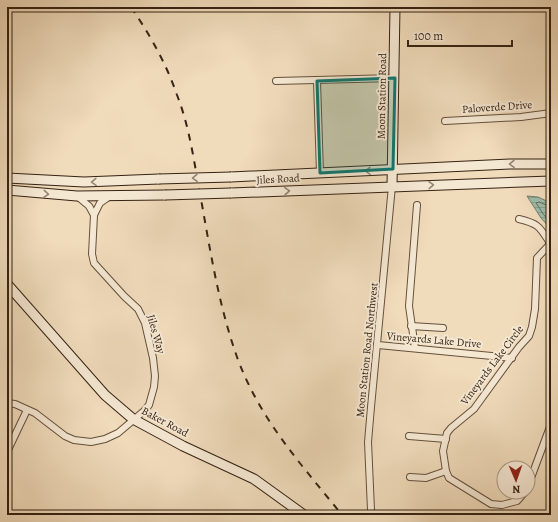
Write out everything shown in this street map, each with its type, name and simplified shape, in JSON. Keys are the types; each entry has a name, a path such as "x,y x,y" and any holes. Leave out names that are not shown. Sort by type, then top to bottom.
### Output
{"street":[{"name":"Moon Station Road","path":"392,186 395,7"},
{"path":"276,82 395,78"},
{"path":"317,80 320,173"},
{"name":"Paloverde Drive","path":"445,121 521,117 551,113"},
{"name":"Jiles Road","path":"7,178 84,182 231,177 510,164 551,164"},
{"name":"Jiles Road","path":"7,190 77,196 110,196 551,181"},
{"name":"Moon Station Road Northwest","path":"372,515 370,510 368,442 392,186"},
{"path":"77,196 89,206 94,215"},
{"path":"94,215 100,203 110,196"},
{"path":"415,348 409,306 417,205"},
{"name":"Jiles Way","path":"7,402 35,413 65,436 82,442 98,441 112,437 144,411 149,405 155,376 153,358 144,323 138,309 97,267 93,260 91,245 94,215"},
{"path":"519,219 529,221 540,226 551,243"},
{"name":"Vineyards Lake Circle","path":"446,472 443,451 447,433 474,409 529,336 535,309 537,258 551,243"},
{"name":"Baker Road","path":"7,284 105,395 133,419 183,446 254,479 304,515"},
{"path":"411,326 443,328"},
{"name":"Vineyards Lake Drive","path":"378,345 512,358"},
{"path":"7,452 27,410"},
{"path":"536,464 551,424"},
{"path":"409,436 446,439"},
{"path":"410,477 426,478 446,472 449,478 491,504 502,505 518,500"}],"highlighted area":[{"path":"395,78 393,169 320,173 317,81"}],"water":[{"path":"527,196 538,197 551,203 551,229 541,218"}],"railway":[{"path":"131,7 163,60 181,106 192,150 219,293 230,336 246,380 257,401 283,440 342,515"}]}
